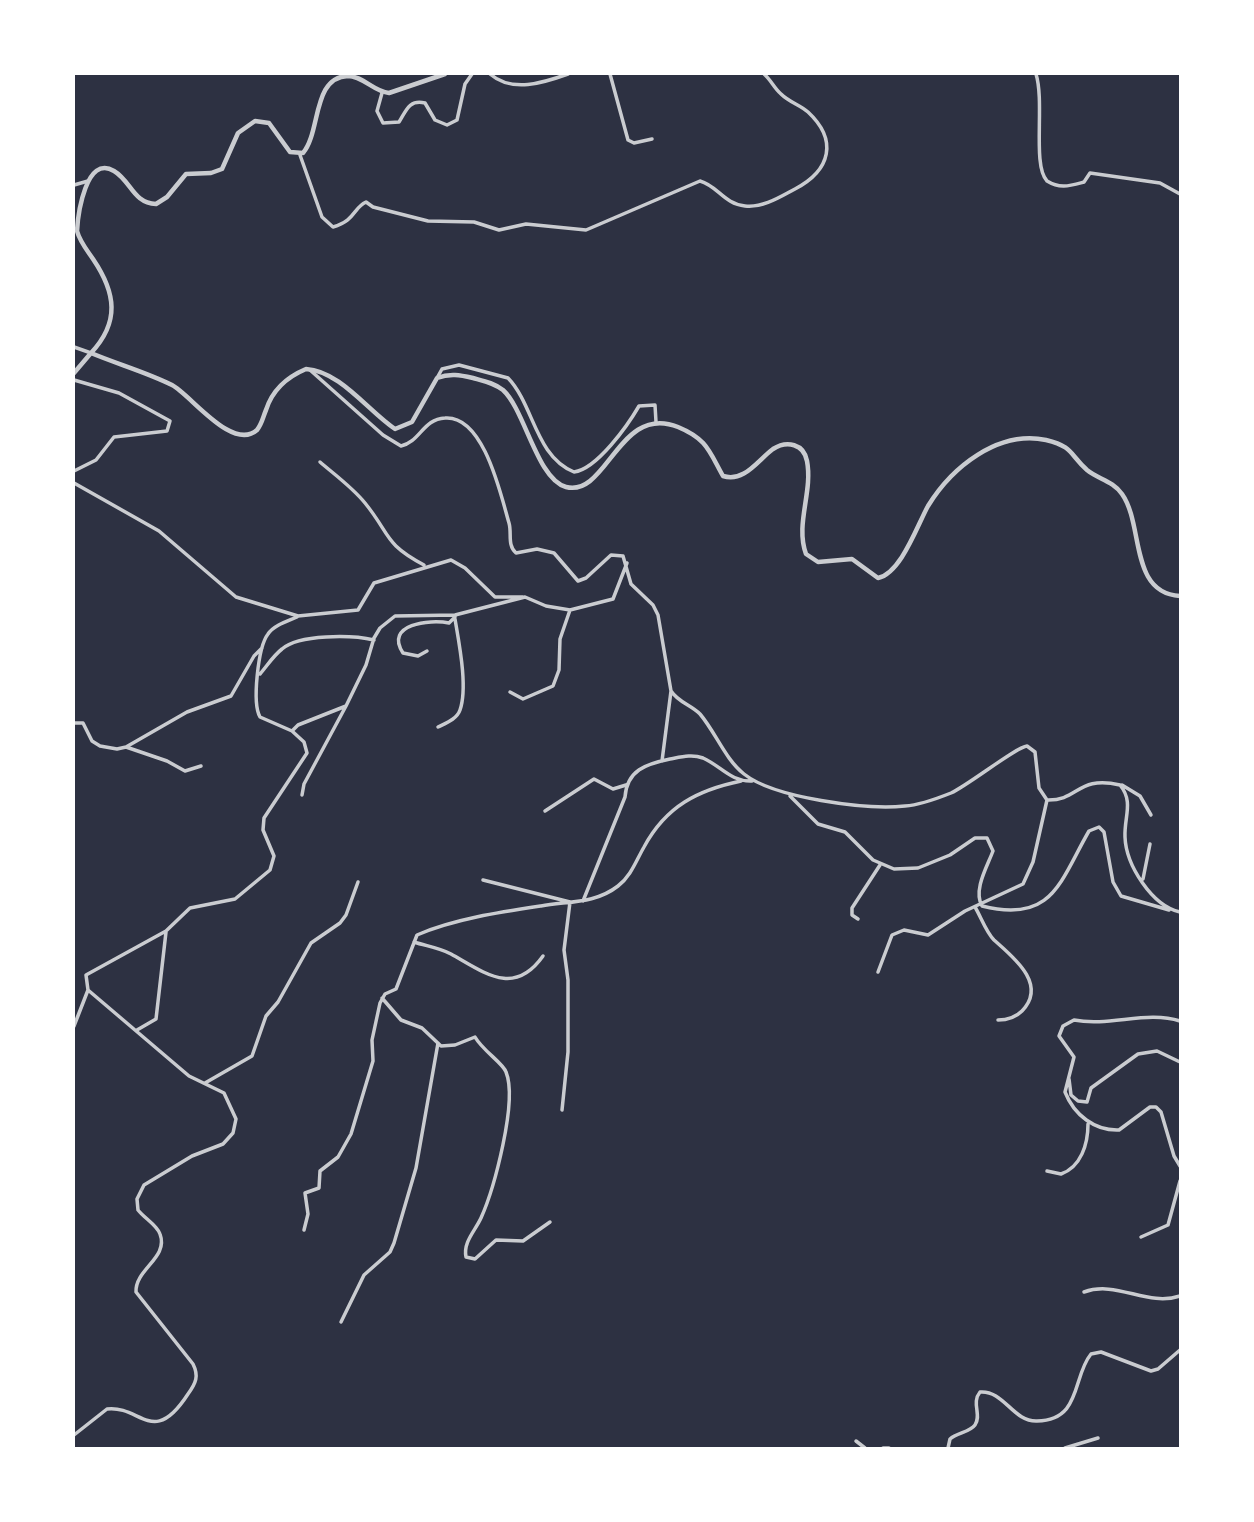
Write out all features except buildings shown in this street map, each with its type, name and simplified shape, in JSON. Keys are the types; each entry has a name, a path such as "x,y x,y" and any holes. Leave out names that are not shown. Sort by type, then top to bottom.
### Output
{"street":[{"path":"300,155 307,148 321,98 328,84 349,76 382,93 397,92 446,74"},
{"path":"382,93 377,111 383,123 399,122 409,105 419,102 425,103 435,120 447,125 457,120 465,84 472,74"},
{"path":"490,74 509,85 543,82 568,74"},
{"path":"610,74 628,140 634,142 652,139"},
{"path":"300,155 322,217 333,227 350,220 360,205 366,202 373,207 428,221 474,222 499,230 539,224 586,230 700,181 736,205 756,206 799,187 817,172 827,153 828,143 820,126 807,112 778,92 764,74"},
{"path":"1036,74 1041,96 1039,168 1047,181 1060,187 1067,186 1084,182 1090,173 1160,183 1181,194"},
{"path":"74,185 88,181 99,170 111,170 139,199 156,204 167,197 186,174 211,173 222,169 238,133 255,121 269,123 290,152 300,155"},
{"path":"74,373 105,336 114,306 106,281 78,237 77,225 88,181"},
{"path":"74,347 175,386 209,418 228,430 246,433 254,432 261,424 270,400 283,383 301,371 310,370 339,383 395,429 412,422 442,369 453,365 508,378 538,436 556,458 575,472 583,470 604,452 639,406 655,404 658,412 656,422"},
{"path":"310,370 383,435 401,446 414,440 423,427 439,419 452,418 470,430 498,481 510,527 511,547 516,553 537,549 554,552 578,581 586,578 611,555 623,556 633,588 653,605 659,615 671,691 662,761"},
{"path":"437,378 450,374 463,376 491,383 504,391 547,469 557,482 567,487 583,484 636,430 656,422 672,425 702,440 710,449 723,476 729,478 743,474 776,447 788,444 798,446 808,464 802,531 806,554 813,561 852,559 878,578 892,570 935,495 974,457 993,445 1013,439 1033,438 1055,442 1071,450 1088,470 1115,486 1123,495 1151,581 1161,591 1181,596"},
{"path":"74,380 119,393 170,421 167,431 114,437 96,460 74,471"},
{"path":"320,462 365,503 384,535 399,552 424,565"},
{"path":"74,483 159,531 230,594 298,616 358,610 374,583 424,565 455,561 495,597 525,597 546,606 570,610 613,599 627,563"},
{"path":"302,795 304,784 366,665 380,628 395,616 455,617 525,597"},
{"path":"510,692 523,699 553,686 559,670 560,639 570,610"},
{"path":"74,1436 107,1409 120,1409 142,1421 163,1419 175,1412 197,1379 193,1364 136,1292 140,1274 159,1254 162,1242 157,1229 138,1210 137,1199 144,1185 192,1156 223,1144 233,1133 236,1119 224,1093 189,1076 88,990 85,979 90,971 128,954 166,931 190,908 236,899 272,867 274,856 263,830 264,818 307,753 303,742 292,731 260,717 256,709 259,676 262,648 268,633 298,616"},
{"path":"427,651 418,656 403,653 398,643 401,634 416,623 449,623 455,617"},
{"path":"438,727 450,721 460,709 461,662 455,617"},
{"path":"259,676 289,644 341,635 374,640"},
{"path":"126,747 187,712 231,696 254,656 262,648"},
{"path":"671,691 696,710 738,768 753,781 789,795 878,806 915,805 970,784 1016,749 1027,746 1035,752 1039,789 1047,800"},
{"path":"292,731 346,706"},
{"path":"74,723 83,723 92,741 100,746 126,747 167,761 185,771 201,766"},
{"path":"545,811 594,779 613,789 626,785 641,767 662,761 696,756 741,781"},
{"path":"304,1230 308,1214 305,1193 319,1188 320,1171 338,1157 351,1134 372,1069 372,1040 382,998 396,989 420,933 508,911 594,899 619,886 659,825 680,803 712,787 753,781"},
{"path":"1047,800 1062,799 1092,782 1120,785 1140,796 1152,815"},
{"path":"583,901 625,797 626,785"},
{"path":"1120,785 1129,802 1126,848 1142,881 1171,910"},
{"path":"789,795 818,824 845,832 880,865 900,870 918,868 950,855 975,838 987,838 993,851 982,877 978,905 993,939 1003,945 1023,967 1032,995 1029,1004 1018,1015 998,1020"},
{"path":"878,972 892,935 904,930 928,935 978,905 1018,887 1027,878 1047,800"},
{"path":"978,905 1017,908 1047,901 1058,888 1089,831 1099,827 1104,832 1114,882 1121,896 1181,912"},
{"path":"1142,881 1150,844"},
{"path":"858,919 852,915 852,908 880,865"},
{"path":"483,880 570,902"},
{"path":"205,1083 252,1056 266,1016 278,1002 311,943 340,923 346,915 358,881"},
{"path":"562,1110 568,1052 568,980 564,950 570,902"},
{"path":"138,1030 156,1018 166,931"},
{"path":"414,942 451,954 500,979 530,972 543,956"},
{"path":"74,1026 88,990"},
{"path":"382,998 401,1020 422,1028 438,1044 450,1047 475,1037 483,1050 504,1068 508,1079 509,1121 503,1151 481,1218 467,1244 466,1257 475,1259 496,1240 523,1241 550,1222"},
{"path":"1181,1021 1157,1016 1139,1020 1088,1023 1074,1020 1067,1023 1059,1036 1073,1057 1066,1084 1067,1097 1088,1124 1098,1129 1119,1130 1150,1107 1156,1107 1161,1112 1174,1156 1181,1166"},
{"path":"341,1322 364,1275 390,1252 394,1243 416,1168 438,1044"},
{"path":"1070,1074 1071,1095 1078,1101 1087,1102 1091,1088 1138,1054 1157,1051 1181,1062"},
{"path":"1047,1171 1061,1174 1076,1164 1087,1141 1088,1124"},
{"path":"1140,1237 1168,1225 1175,1192 1181,1181"},
{"path":"1084,1292 1100,1288 1145,1298 1181,1296"},
{"path":"948,1448 950,1439 977,1422 975,1404 980,1392 994,1393 1023,1418 1039,1421 1062,1412 1070,1405 1091,1354 1101,1352 1151,1371 1158,1369 1181,1350"},
{"path":"1065,1448 1098,1438"},
{"path":"856,1441 865,1448"},
{"path":"883,1448 889,1448"}]}
